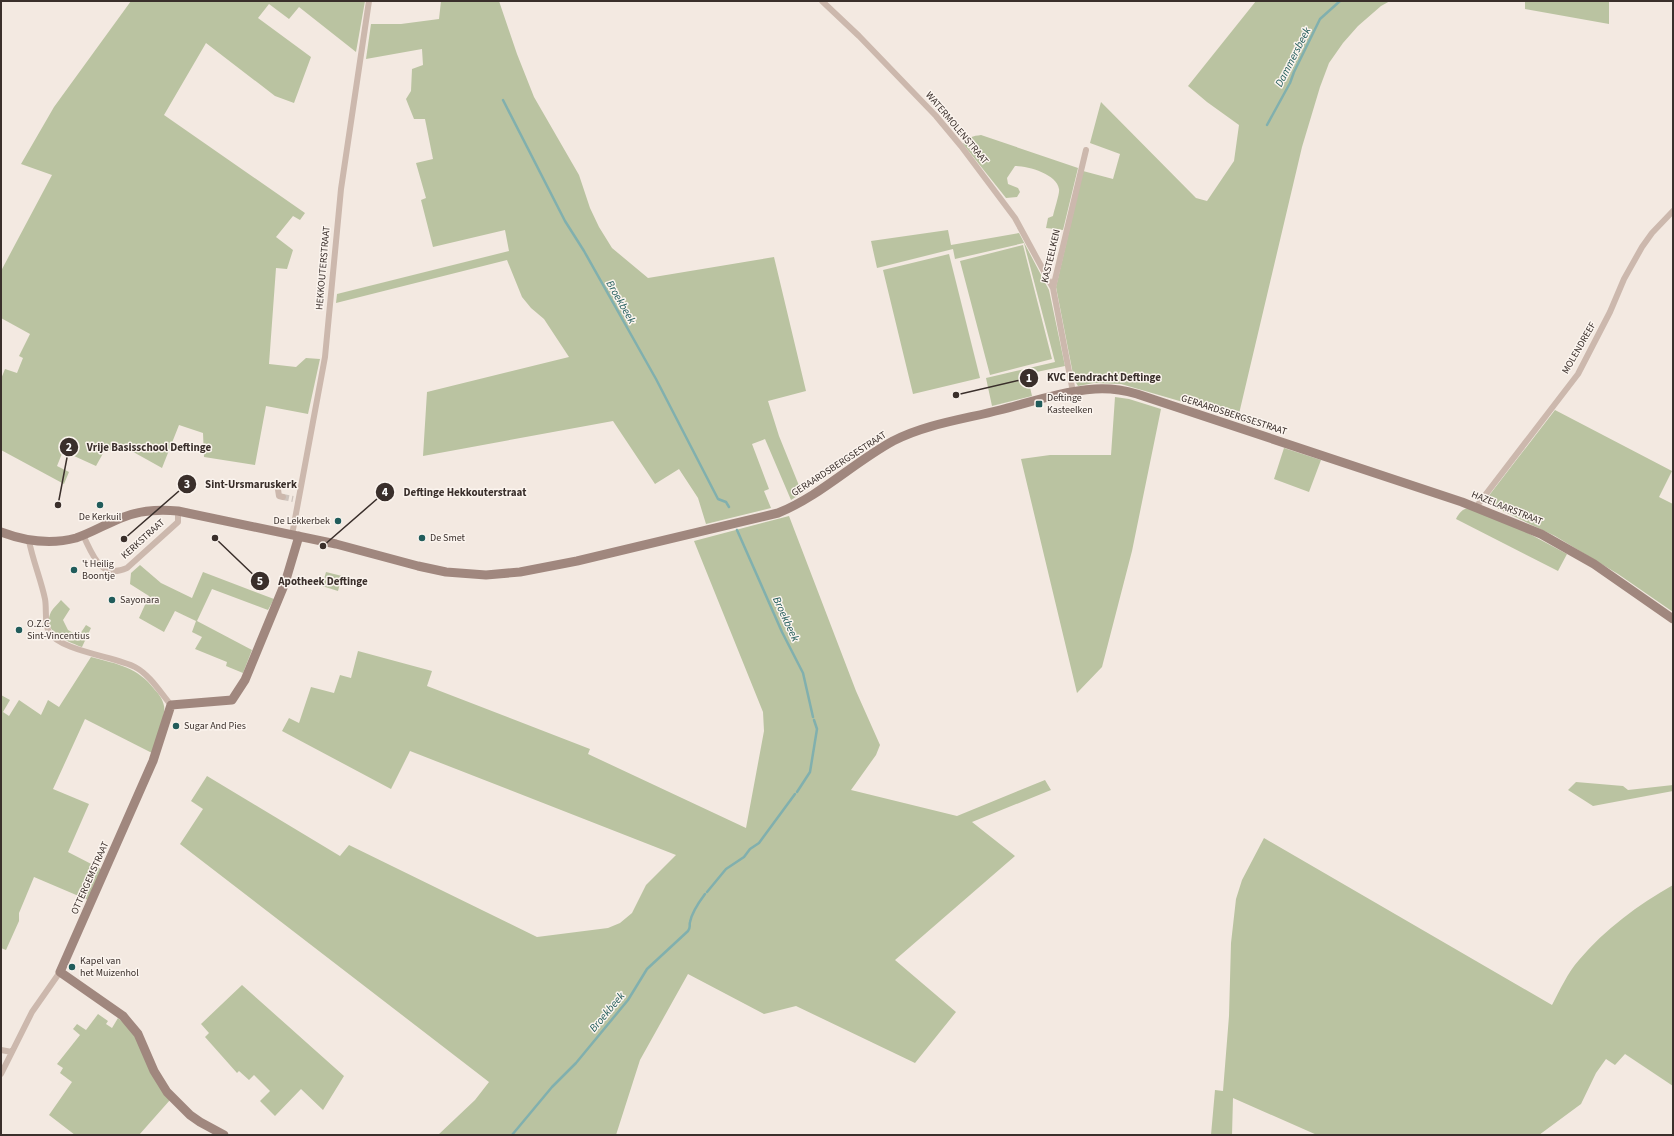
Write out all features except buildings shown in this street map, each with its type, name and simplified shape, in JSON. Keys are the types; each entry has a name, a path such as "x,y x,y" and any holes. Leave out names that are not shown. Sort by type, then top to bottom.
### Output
{"street":[{"name":"HEKKOUTERSTRAAT","path":"295,535 296,500 325,357 340,189 370,1"},
{"name":"WATERMOLENSTRAAT","path":"822,1 936,116 962,146 1015,218 1053,288"},
{"name":"KASTEELKEN","path":"1073,392 1053,288 1086,150"},
{"name":"MOLENDREEF","path":"1476,507 1578,374 1610,312 1624,279 1642,247 1652,233 1673,211"},
{"name":"GERAARDSBERGSESTRAAT","path":"295,535 446,572 486,575 520,572 577,561 778,513 791,508 813,495 859,463 908,434 1073,392 1103,388 1124,390 1316,453"},
{"name":"HAZELAARSTRAAT","path":"1316,453 1476,507 1541,534 1594,564 1673,619"},
{"path":"277,483 279,496 283,497"},
{"name":"KERKSTRAAT","path":"1,532 29,541 53,542 83,535 135,513 155,509 178,511 295,535"},
{"name":"KERKSTRAAT","path":"83,535 99,565 108,571 121,571 127,568 178,522 178,511"},
{"path":"29,541 44,594 47,626 52,636 61,642 92,654 135,667 149,678 171,705 232,700 252,666 285,583 295,535"},
{"name":"OTTERGEMSTRAAT","path":"1,1074 32,1012 60,972 153,761 171,705"},
{"path":"60,972 123,1016 138,1034 154,1071 167,1092 195,1118 224,1135"},
{"path":"1,1050 12,1052"}],"green space":[{"path":"131,1 365,1 356,52 299,7 289,19 269,4 258,18 311,57 294,103 275,96 206,43 164,115 305,213 300,220 293,216 276,237 293,250 287,269 276,268 269,364 296,367 306,358 320,359 308,414 266,406 255,465 204,457 203,433 179,425 162,468 119,444 114,452 106,448 96,466 63,451 57,466 69,472 64,484 1,450 1,379 5,369 17,373 23,358 19,356 30,334 1,318 1,271 52,175 21,164 54,107"},
{"path":"441,1 499,1 517,54 534,97 579,175 590,208 599,227 612,248 648,278 774,257 806,391 768,401 779,436 802,493 791,500 765,439 752,444 769,489 764,491 771,508 706,524 698,498 679,469 655,484 613,421 423,456 427,392 569,357 544,319 531,308 522,297 507,260 336,303 337,294 509,251 505,230 433,247 421,200 426,198 416,163 433,159 425,119 414,119 406,99 411,91 412,69 423,65 422,49 366,59 371,24 401,24 439,19"},
{"path":"1256,1 1390,1 1381,6 1358,26 1343,43 1329,63 1320,87 1302,147 1238,418 1121,384 1094,383 1078,386 1073,374 1056,287 1083,171 1113,179 1120,154 1090,143 1101,102 1196,198 1207,201 1234,161 1239,125 1188,86"},
{"path":"1525,1 1609,1 1609,24 1525,9"},
{"path":"981,135 1078,168 1063,230 1046,228 1048,218 1053,216 1059,191 1057,184 1053,179 1048,175 1034,169 1015,166 1007,178 1008,184 1018,188 1020,192 1017,197 1006,198 963,144 971,137"},
{"path":"948,230 951,245 1019,233 1049,290 1065,366 1027,374 1032,396 992,406 986,378 1055,362 1024,243 955,259 953,249 877,268 871,241"},
{"path":"1023,245 1052,359 990,375 960,261"},
{"path":"949,254 980,378 913,394 883,270"},
{"path":"1115,397 1129,399 1161,409 1132,551 1102,667 1077,693 1021,459 1050,455 1111,455"},
{"path":"1555,410 1672,471 1659,497 1673,504 1673,612 1618,574 1555,536 1484,502"},
{"path":"1284,448 1321,460 1309,492 1274,479"},
{"path":"1469,508 1522,530 1567,554 1558,571 1456,519 1464,509"},
{"path":"789,516 856,691 880,745 876,755 851,790 957,816 1045,780 1051,790 972,822 1015,856 895,960 956,1012 915,1063 796,1006 764,1014 688,974 640,1060 616,1135 438,1135 475,1100 489,1082 180,844 203,809 191,801 207,776 340,856 349,845 537,937 608,928 620,923 632,913 646,885 676,855 410,751 391,789 282,731 289,718 299,723 311,687 334,693 340,675 351,678 358,651 432,671 427,686 590,749 588,754 746,828 764,731 763,712 694,541"},
{"path":"140,565 161,583 192,598 203,572 274,599 268,610 212,589 197,621 252,650 243,673 226,666 227,662 195,649 202,637 192,632 196,621 175,611 164,632 139,618 149,596 130,584 131,573"},
{"path":"326,572 342,576 338,591 322,586"},
{"path":"61,600 70,609 63,620 68,630 77,635 80,634 86,625 91,628 82,647 63,639 53,631 50,625 49,619 51,612"},
{"path":"91,657 134,671 148,682 162,699 164,710 160,729 152,753 85,719 53,789 89,804 68,852 101,869 88,900 34,877 19,913 19,921 6,950 1,948 1,695 10,700 3,712 9,716 19,700 41,715 48,700 59,707"},
{"path":"1576,782 1623,786 1628,790 1673,785 1673,791 1593,806 1568,790"},
{"path":"1264,838 1552,1005 1571,970 1600,938 1635,909 1673,885 1673,1086 1625,1054 1615,1065 1606,1059 1596,1073 1581,1104 1539,1135 1317,1135 1233,1098 1232,1135 1211,1135 1215,1090 1223,1091 1229,1016 1231,943 1236,899 1242,880"},
{"path":"242,985 344,1076 323,1110 301,1089 275,1116 260,1101 270,1091 254,1075 249,1080 239,1071 237,1073 205,1037 209,1033 201,1024"},
{"path":"98,1014 108,1021 106,1024 112,1028 118,1018 134,1034 170,1100 139,1135 75,1135 49,1115 72,1082 60,1073 63,1068 57,1064 80,1035 73,1029 77,1024 86,1030"}],"waterway":[{"name":"Dammersbeek","path":"1267,125 1290,83 1320,19 1340,1"},
{"name":"Broekbeek","path":"503,100 565,221 584,251 656,379 718,499 726,502 729,507"},
{"name":"Broekbeek","path":"737,530 782,632 803,673 813,717"},
{"name":"Broekbeek","path":"797,792 810,772 817,729 814,720"},
{"name":"Broekbeek","path":"707,892 726,869 744,857 750,849 759,843 795,794"},
{"name":"Broekbeek","path":"512,1135 552,1087 576,1063 628,1000 647,969 688,931 692,915 705,894"}],"tunnel":[{"path":"283,497 293,499"}],"place":[{"name":"KVC Eendracht Deftinge","path":"956,395"},
{"name":"Deftinge Kasteelken","path":"1039,404"},
{"name":"Vrije Basisschool Deftinge","path":"58,505"},
{"name":"De Kerkuil","path":"100,505"},
{"name":"De Lekkerbek","path":"338,521"},
{"name":"Apotheek Deftinge","path":"215,538"},
{"name":"De Smet","path":"422,538"},
{"name":"Sint-Ursmaruskerk","path":"124,539"},
{"name":"Deftinge Hekkouterstraat","path":"323,546"},
{"name":"'t Heilig Boontje","path":"74,570"},
{"name":"Sayonara","path":"112,600"},
{"name":"O.Z.C Sint-Vincentius","path":"19,630"},
{"name":"Sugar And Pies","path":"176,726"},
{"name":"Kapel van het Muizenhol","path":"72,967"}]}
